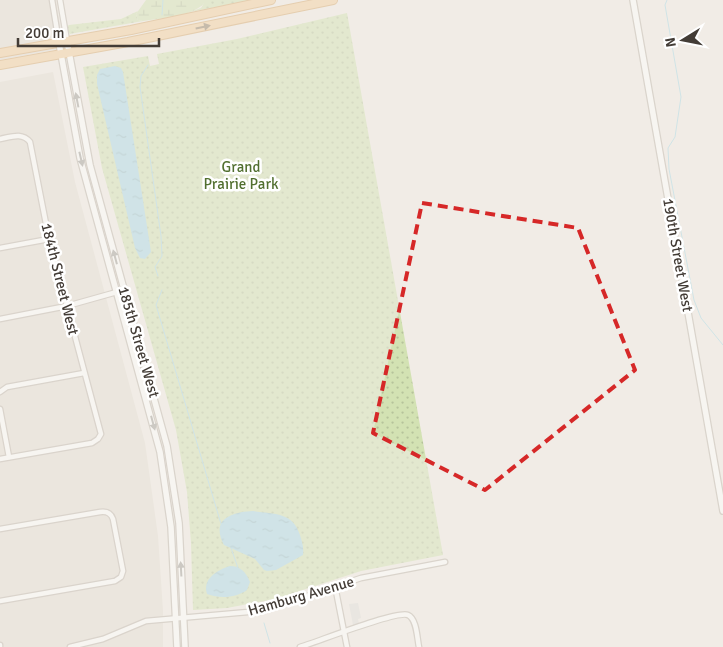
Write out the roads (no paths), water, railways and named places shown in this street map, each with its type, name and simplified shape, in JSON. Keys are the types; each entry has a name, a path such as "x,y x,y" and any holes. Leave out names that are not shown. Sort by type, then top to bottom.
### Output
{"main road":[{"path":"0,53 130,30 271,0"},
{"path":"0,65 128,42 333,0"}],"street":[{"path":"52,0 63,42"},
{"path":"60,0 63,42"},
{"name":"190th Street West","path":"633,0 723,511"},
{"name":"185th Street West","path":"63,42 80,158 154,427 162,463 171,527 177,647"},
{"name":"185th Street West","path":"65,54 87,151 163,429 173,476 178,523 185,647"},
{"name":"184th Street West","path":"0,139 20,135 26,137 30,142 49,239 100,428 100,437 92,443 9,457"},
{"path":"0,248 49,239"},
{"path":"0,319 67,306 124,290"},
{"path":"0,392 7,387 84,373"},
{"path":"0,409 9,457 0,458"},
{"path":"0,530 107,512 111,514 113,519 123,571 121,577 115,581 0,601"},
{"name":"Hamburg Avenue","path":"70,647 102,640 141,623 236,614 261,609 361,578 445,562"},
{"path":"335,586 346,647"},
{"path":"300,647 401,614 408,615 414,621 419,647"}],"water":[{"path":"115,66 121,68 123,72 151,252 145,259 140,258 135,248 97,84 97,75 100,69"},
{"path":"253,511 275,514 288,518 293,522 300,535 303,555 276,570 267,571 255,559 224,545 220,536 221,523 231,515"},
{"path":"230,566 240,568 247,575 250,582 247,590 238,595 228,597 217,597 207,594 207,584 212,576"}],"waterway":[{"path":"162,15 163,0"},
{"path":"667,0 665,5 681,97 675,137 668,148 669,169 694,300 701,318 723,345"},
{"path":"148,65 141,76 140,87 161,236 162,256 155,267 158,276"},
{"path":"162,290 156,305 221,524"},
{"path":"231,548 238,568"},
{"path":"264,623 270,643"}],"park label":[{"name":"Grand Prairie Park","path":"241,176"}]}
